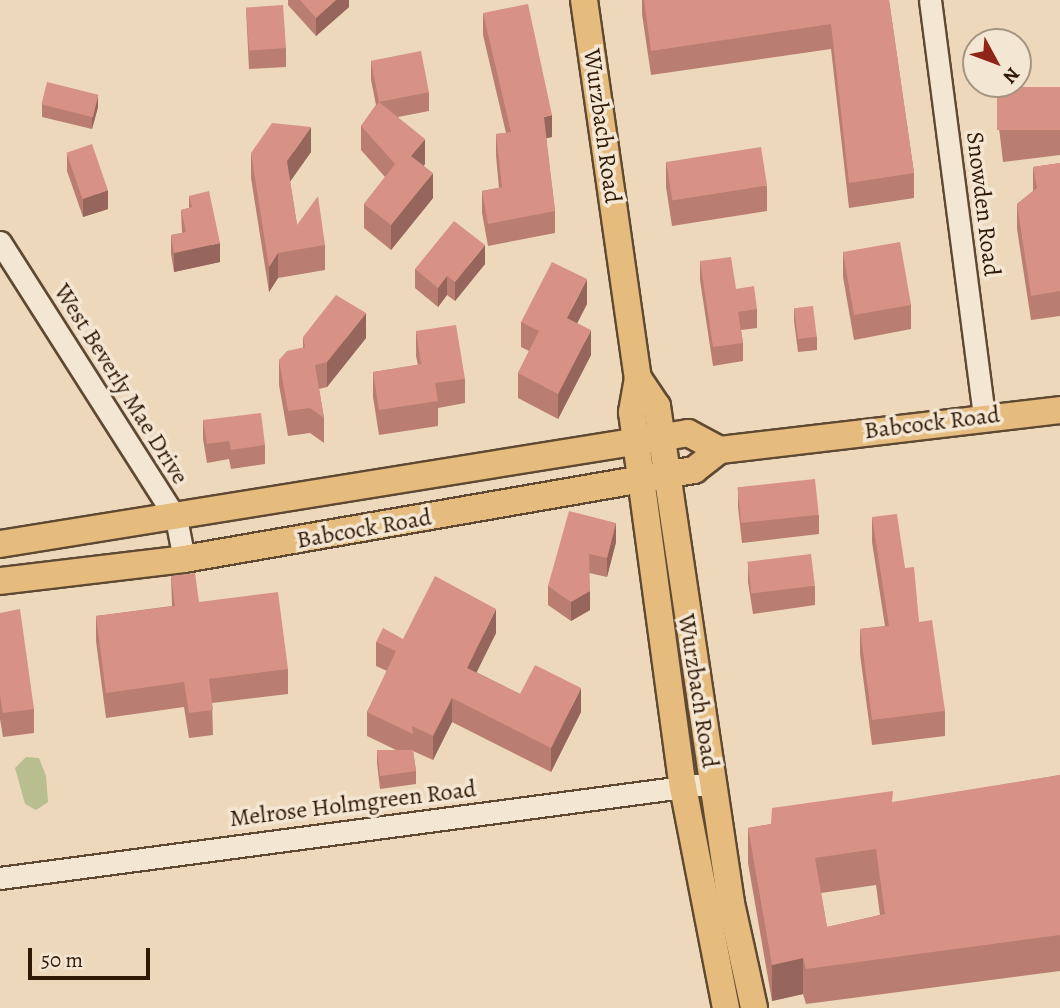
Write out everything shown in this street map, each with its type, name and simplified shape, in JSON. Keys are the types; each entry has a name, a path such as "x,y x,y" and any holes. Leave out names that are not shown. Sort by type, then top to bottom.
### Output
{"main road":[{"name":"Wurzbach Road","path":"584,0 638,378 657,406 649,438 683,787 726,1008"},
{"name":"Babcock Road","path":"0,582 184,559 694,470 720,450 984,415 1060,410"},
{"name":"Babcock Road","path":"0,544 176,518 649,438 688,433 720,450"},
{"name":"Wurzbach Road","path":"654,476 754,1008"}],"street":[{"name":"Snowden Road","path":"930,0 984,415"},
{"name":"West Beverly Mae Drive","path":"0,242 176,518 184,559"},
{"name":"Melrose Holmgreen Road","path":"0,878 713,783"}],"green space":[{"path":"26,757 39,758 46,776 48,802 36,810 25,804 15,768"}],"building":[{"path":"300,0 336,0 316,18"},
{"path":"644,0 889,0 914,173 849,183 831,24 651,51"},
{"path":"528,4 552,115 544,117 555,211 488,224 482,191 502,187 496,134 511,132 483,13"},
{"path":"283,5 286,48 249,50 246,8"},
{"path":"421,51 429,92 379,102 371,61"},
{"path":"47,82 98,95 93,117 41,104"},
{"path":"1032,87 1060,87 1060,130 997,130 997,98 1032,98"},
{"path":"379,102 425,139 411,156 433,173 391,225 364,204 395,164 361,126"},
{"path":"272,123 311,127 287,161 297,225 318,196 325,245 278,253 269,267 251,153"},
{"path":"92,144 108,190 82,199 66,153"},
{"path":"761,147 767,186 672,201 666,162"},
{"path":"1060,163 1060,291 1031,296 1017,204 1037,188 1033,167"},
{"path":"209,191 220,243 174,253 171,235 186,232 181,210 192,207 189,196"},
{"path":"454,221 485,245 455,282 447,276 438,288 415,269"},
{"path":"900,242 911,305 854,315 843,252"},
{"path":"731,257 736,289 754,286 757,309 738,312 743,343 713,347 700,261"},
{"path":"552,262 587,279 567,318 591,330 558,394 518,373 539,331 521,322"},
{"path":"336,295 366,313 327,362 315,365 324,418 310,408 288,411 279,360 287,351 305,347 303,337"},
{"path":"813,306 817,337 798,339 794,308"},
{"path":"456,325 465,379 435,383 438,401 379,410 373,372 421,364 416,331"},
{"path":"261,413 265,445 231,450 229,441 207,444 203,420"},
{"path":"815,479 819,515 741,523 737,487"},
{"path":"569,511 616,523 607,558 589,554 590,591 571,602 548,586"},
{"path":"897,514 905,568 914,567 919,622 932,620 945,711 872,720 860,629 889,626 872,517"},
{"path":"811,554 815,586 751,594 747,562"},
{"path":"195,573 199,602 278,592 288,669 209,679 213,710 189,713 184,682 106,693 96,616 175,606 171,576"},
{"path":"435,576 496,609 467,668 520,694 535,665 581,688 551,748 452,698 433,736 412,726 413,734 367,712 396,651 376,642 383,628 403,639"},
{"path":"20,609 34,709 3,713 0,695 0,613"},
{"path":"377,750 413,750 416,771 380,776"},
{"path":"1060,775 1060,935 806,969 803,958 772,965 748,828 771,824 772,808 893,791 892,802","holes":["876,849 885,914 827,927 815,858"]}]}
